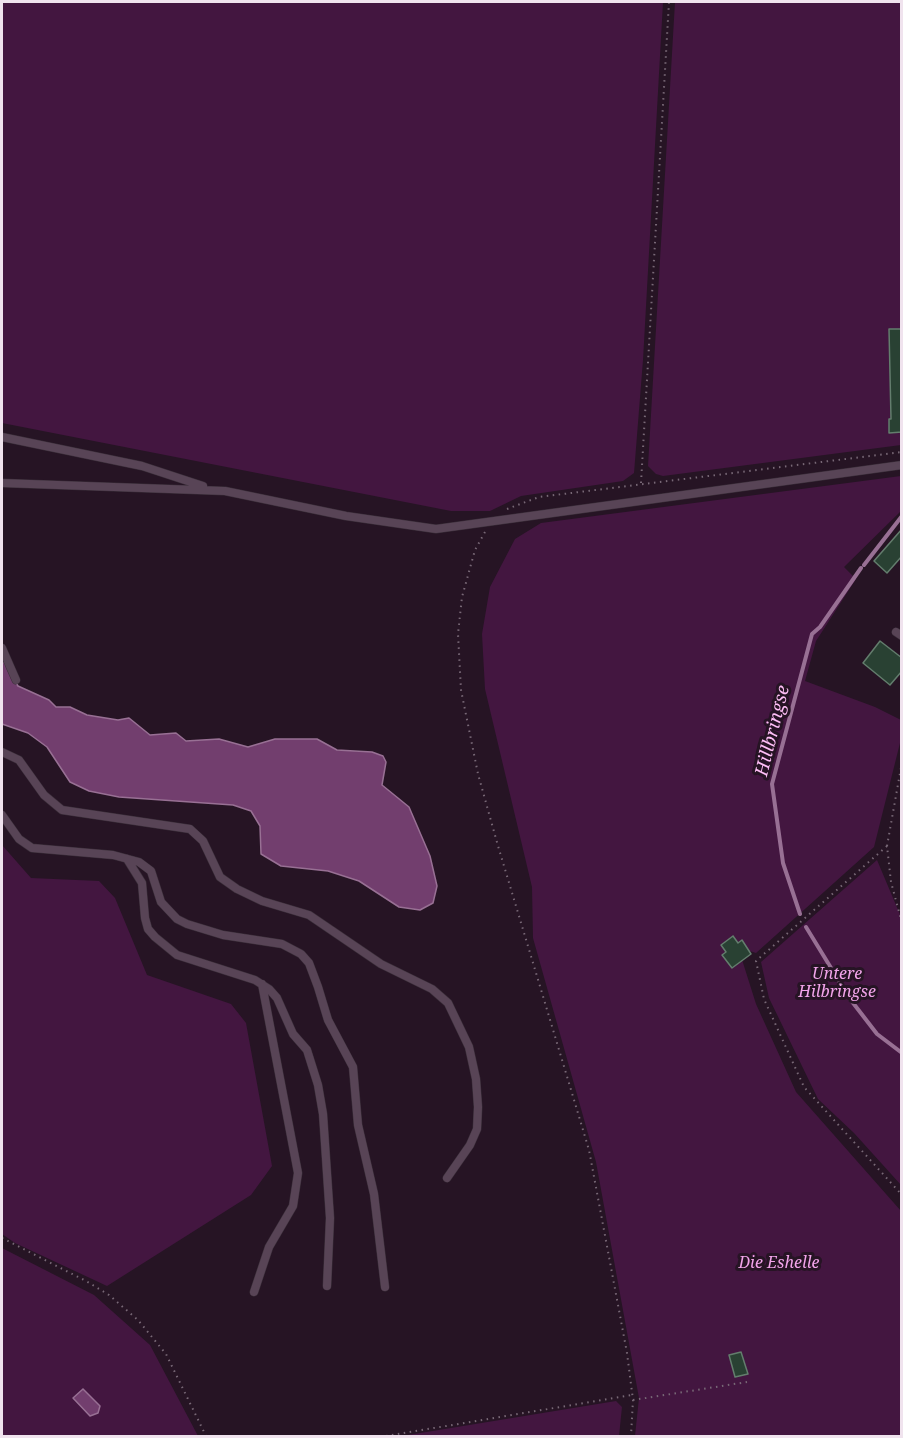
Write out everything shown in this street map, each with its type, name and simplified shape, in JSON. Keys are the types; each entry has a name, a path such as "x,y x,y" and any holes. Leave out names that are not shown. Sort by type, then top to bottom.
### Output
{"lane":[{"path":"2,437 142,466 225,491 346,516 436,529 902,465"},
{"path":"2,483 225,491"},
{"path":"2,648 16,680"},
{"path":"2,752 19,760 44,795 62,810 190,829 203,841 220,877 237,889 262,901 309,915 329,926 381,964 432,989 448,1003 469,1047 476,1079 478,1107 477,1129 470,1145 447,1178"},
{"path":"2,815 18,839 32,848 126,858 151,871 161,902 177,919 212,932 282,944 301,954 309,963 328,1020 353,1067 358,1125 374,1194 385,1287"},
{"path":"126,858 142,883 148,929 162,944 177,955 262,984 277,998 293,1034 307,1050 318,1085 330,1218 327,1286"},
{"path":"254,1292 269,1247 293,1206 298,1173 262,984"}],"path":[{"path":"641,483 669,2"},
{"path":"631,1437 633,1400 589,1150 498,846 464,707 459,665 462,597 475,550 491,523 510,507 531,499 641,483 902,452"},
{"path":"902,762 887,846 893,891 902,923"},
{"path":"887,846 756,961 764,999 804,1088 902,1196"},
{"path":"2,1238 97,1287 138,1320 166,1354 206,1437"},
{"path":"633,1400 747,1382"},
{"path":"386,1437 632,1395"}],"green space":[{"path":"2,2 663,2 643,360 634,473 623,481 521,496 490,511 451,511 2,423"},
{"path":"675,2 901,2 901,445 663,476 656,474 648,466"},
{"name":"Die Eshelle","path":"901,476 901,511 844,567 856,579 816,641 805,681 875,707 901,720 901,739 874,847 756,953 738,947 756,1004 796,1092 901,1211 901,1436 635,1436 639,1398 596,1162 533,938 532,887 485,689 482,634 490,587 515,539 541,523"},
{"path":"2,845 31,878 99,881 115,898 147,975 231,1004 246,1023 272,1166 251,1195 107,1286 15,1243 2,1234"},
{"name":"Untere Hilbringse","path":"877,860 901,917 901,1185 854,1133 818,1099 769,998 761,962"},
{"path":"2,1248 94,1295 150,1345 198,1436 2,1436"},
{"path":"616,1401 622,1407 619,1436 402,1436"}],"shaded area":[{"path":"2,659 18,686 49,700 56,707 70,707 87,715 118,720 129,718 150,735 176,733 186,741 219,739 248,747 275,739 317,739 337,750 372,752 383,756 386,762 382,785 409,807 430,856 437,886 433,903 420,910 399,907 359,881 328,871 281,866 261,854 260,826 251,811 233,805 119,797 89,791 70,782 47,747 28,733 2,724"},
{"path":"83,1389 100,1406 98,1413 90,1416 73,1398"}],"building":[{"path":"889,329 902,329 902,432 889,433 889,419 891,419"},
{"path":"902,529 902,556 887,573 874,561"},
{"path":"880,641 902,658 902,671 890,685 863,663"},
{"path":"733,936 738,943 742,940 751,954 732,968 722,955 726,952 721,945"},
{"path":"741,1352 748,1374 735,1377 729,1355"}],"waterway":[{"name":"Hillbringse","path":"864,565 902,516"},
{"name":"Hillbringse","path":"800,914 783,863 772,784 812,634 820,627 861,568"},
{"name":"Hillbringse","path":"806,927 850,999 877,1034 902,1053"}]}
